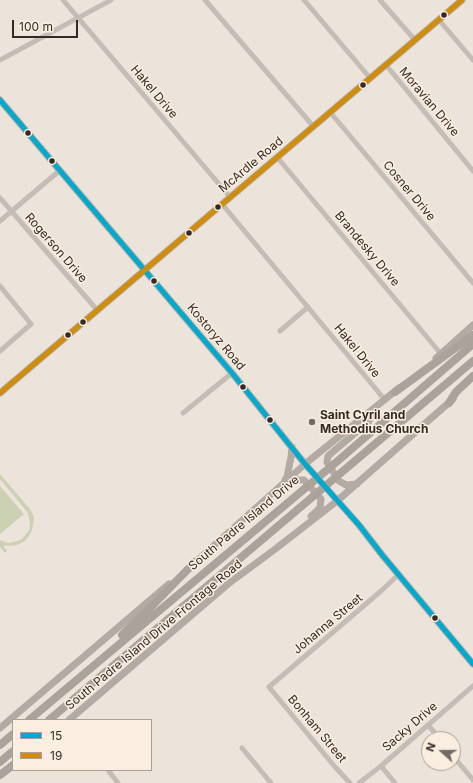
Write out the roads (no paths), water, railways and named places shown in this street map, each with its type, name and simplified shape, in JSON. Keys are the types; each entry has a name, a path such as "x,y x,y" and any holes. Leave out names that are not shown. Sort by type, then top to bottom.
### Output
{"highway":[{"path":"395,392 473,335"},
{"name":"South Padre Island Drive","path":"30,719 340,459 473,344"},
{"name":"South Padre Island Drive","path":"50,719 473,361"},
{"path":"449,402 456,392 473,376"},
{"path":"58,695 150,608 195,562"},
{"path":"0,745 12,735"},
{"path":"0,762 12,752"},
{"path":"0,775 12,765"}],"main road":[{"name":"McArdle Road","path":"0,393 439,20 459,1"},
{"name":"Kostoryz Road","path":"0,100 232,373 305,464 359,525 473,664"},
{"path":"0,728 195,562 305,464 441,354 473,325"},
{"name":"South Padre Island Drive Frontage Road","path":"71,719 228,584 337,501 473,382"},
{"path":"357,484 346,485 339,481 327,462 328,456 369,421 374,408"},
{"path":"283,483 287,477 292,447"},
{"path":"274,550 320,508 321,499 304,480 294,480 283,483"},
{"path":"0,780 12,770"}],"street":[{"name":"Hakel Drive","path":"63,0 230,197"},
{"path":"0,60 111,0"},
{"path":"205,0 313,126"},
{"path":"304,0 370,78"},
{"path":"380,0 415,40"},
{"path":"439,20 473,60"},
{"name":"Moravian Drive","path":"386,65 473,171"},
{"name":"Cosner Drive","path":"330,112 473,283"},
{"name":"Brandesky Drive","path":"277,157 441,354"},
{"path":"0,221 59,171"},
{"name":"Rogerson Drive","path":"0,198 97,310"},
{"name":"Hakel Drive","path":"222,204 385,400"},
{"path":"0,286 31,324 0,351"},
{"path":"280,331 308,307"},
{"path":"183,413 232,373"},
{"name":"Johanna Street","path":"269,687 382,591 399,574"},
{"name":"Sacky Drive","path":"359,783 381,766 473,686"},
{"name":"Bonham Street","path":"269,687 334,767 350,783"},
{"path":"428,725 433,731"},
{"path":"242,748 271,783"},
{"path":"381,766 395,783"},
{"path":"461,766 473,780"},
{"path":"109,771 118,783"}],"place":[{"name":"Saint Cyril and Methodius Church","path":"312,422"}]}
